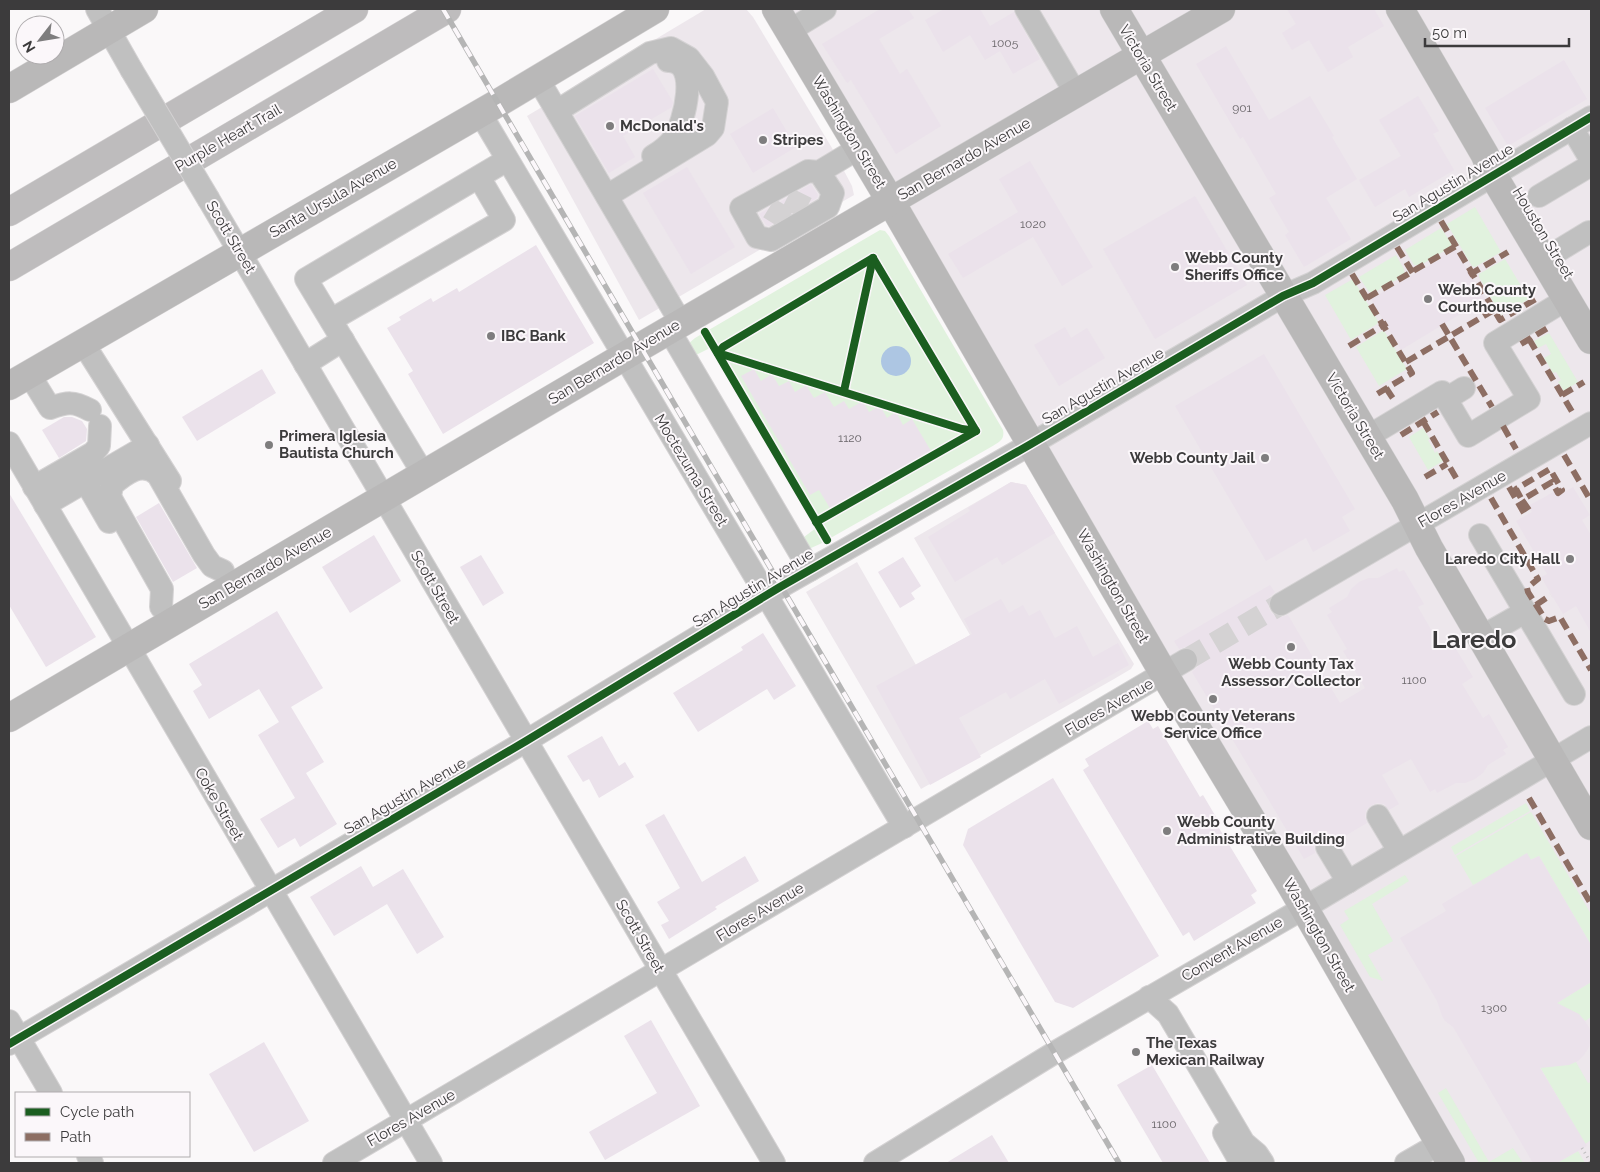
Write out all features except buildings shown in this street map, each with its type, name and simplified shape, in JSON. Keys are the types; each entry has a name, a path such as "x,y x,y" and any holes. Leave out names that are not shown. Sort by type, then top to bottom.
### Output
{"highway":[{"path":"9,212 354,9"},
{"name":"Purple Heart Trail","path":"9,266 447,9"}],"main road":[{"path":"9,89 104,19 144,9"},
{"name":"Victoria Street","path":"1114,9 1367,438 1591,826"},
{"name":"San Bernardo Avenue","path":"9,718 128,648 166,616 228,579 383,499 675,326 1221,9"},
{"name":"Houston Street","path":"1400,9 1484,155 1493,175 1591,340"},
{"name":"Santa Ursula Avenue","path":"19,380 644,16"},
{"name":"Washington Street","path":"782,20 891,202 1031,444 1175,667 1304,908 1445,1154"}],"street":[{"path":"782,20 825,9"},
{"path":"1026,9 1076,94"},
{"path":"644,16 650,53"},
{"name":"Scott Street","path":"104,19 131,69 774,1163"},
{"path":"564,107 650,53 671,48 689,58 703,76 717,102 716,120 713,128 707,135 611,194"},
{"path":"564,107 590,102 658,62 673,61 683,68 688,79 688,96 674,139 659,152 624,173 611,194"},
{"path":"538,79 564,107 611,194 675,326 810,570"},
{"name":"Moctezuma Street","path":"480,113 904,827"},
{"name":"San Agustin Avenue","path":"12,1034 270,891 526,741 810,570 1031,444 1283,296 1313,283 1591,116"},
{"path":"1572,128 1591,160"},
{"path":"819,172 832,193 808,215 771,240 757,237 741,208 771,199 808,171 819,172 859,148"},
{"path":"424,475 306,279 507,160"},
{"path":"1539,196 1591,165"},
{"path":"331,320 504,220 479,177"},
{"path":"808,215 842,230"},
{"path":"1543,260 1591,233"},
{"path":"771,240 784,263"},
{"path":"1367,438 1442,392 1455,394 1468,436 1529,399 1495,343 1567,300"},
{"path":"305,364 343,340"},
{"path":"83,343 148,445 228,579"},
{"path":"19,380 50,408 67,403 79,404 95,418 99,446 93,453 39,496"},
{"name":"Flores Avenue","path":"1281,604 1417,524 1588,433"},
{"name":"Coke Street","path":"9,443 431,1163"},
{"path":"39,496 86,482 148,445"},
{"path":"166,616 162,589 110,497 112,485 125,474 141,468 153,470 158,475 204,555 212,566 228,579"},
{"path":"86,482 166,616"},
{"path":"1480,535 1574,694"},
{"path":"1481,637 1525,612"},
{"name":"Flores Avenue","path":"334,1163 1175,667"},
{"name":"Convent Avenue","path":"875,1163 1054,1053 1304,908 1591,737"},
{"path":"1378,816 1399,851"},
{"path":"1327,847 1348,882"},
{"path":"1149,997 1168,1014 1254,1160"},
{"path":"1149,997 1157,1021 1254,1160"},
{"path":"12,1034 50,1092"},
{"path":"1406,1163 1445,1154"}],"path":[{"path":"1582,1148 1591,1163"}],"shaded area":[{"path":"706,9 746,9 753,17 832,148 852,186 854,195 639,320 527,116"},
{"path":"776,9 1591,9 1591,1163 1451,1163"},
{"path":"1011,482 1026,485 1134,664 1131,669 1114,679 921,789 806,592 857,562 916,665 970,635 914,538"}],"green space":[{"path":"1475,207 1501,252 1475,267 1472,266 1447,224"},
{"path":"1441,228 1451,243 1451,247 1421,265 1414,265 1405,250"},
{"path":"880,230 885,231 889,236 1003,430 1003,436 1001,440 991,447 811,548 804,537 816,528 710,348 696,355 688,344 695,338"},
{"path":"1396,255 1404,269 1405,275 1375,292 1369,292 1359,277"},
{"path":"1505,259 1529,299 1501,315 1479,274"},
{"path":"1353,279 1378,321 1377,324 1351,340 1325,295"},
{"path":"1382,331 1385,332 1407,369 1379,386 1356,347"},
{"path":"1549,333 1578,382 1564,391 1558,382 1561,380 1556,372 1553,373 1544,358 1551,354 1546,344 1538,348 1534,341"},
{"path":"1423,428 1430,439 1428,440 1435,453 1437,451 1443,461 1428,470 1409,437"},
{"path":"1526,803 1530,811 1455,855 1451,847"},
{"path":"1531,812 1591,914 1591,945 1539,856 1473,885 1456,856"},
{"path":"1405,875 1409,881 1372,904 1393,941 1368,955 1383,981 1370,977 1340,925 1349,919 1344,911"},
{"path":"1591,982 1591,1017 1585,1021 1573,1012 1549,1008"},
{"path":"1533,1055 1576,1062 1588,1083 1591,1082 1591,1140 1585,1144"},
{"path":"1446,1088 1489,1162 1513,1148 1523,1163 1479,1163 1438,1093"},
{"path":"1578,1151 1585,1163 1557,1163"}],"water":[{"path":"896,346 907,350 911,361 907,372 896,376 885,372 881,361 885,350"}],"tunnel":[{"path":"787,198 809,209"},
{"path":"769,208 790,221"},
{"path":"1186,660 1281,604"}],"railway":[{"path":"443,9 1119,1163"}],"marked path":[{"path":"1441,221 1500,320 1536,299"},
{"path":"1367,298 1456,246"},
{"path":"1397,247 1414,275"},
{"path":"1469,275 1508,252"},
{"path":"1352,274 1412,373 1377,394"},
{"path":"1406,362 1494,310"},
{"path":"1349,346 1387,323"},
{"path":"1442,324 1492,407"},
{"path":"1521,344 1551,326"},
{"path":"1529,339 1574,415"},
{"path":"1562,395 1584,382"},
{"path":"1386,388 1394,400"},
{"path":"1401,435 1438,412"},
{"path":"1423,421 1459,483"},
{"path":"1503,426 1516,449"},
{"path":"1564,455 1591,501"},
{"path":"1425,477 1447,464"},
{"path":"1509,487 1524,513 1529,510 1522,500 1552,482 1558,493 1562,490 1550,469 1516,489 1522,500"},
{"path":"1491,498 1538,579 1527,588 1528,592 1545,619 1549,621 1560,617 1591,670"},
{"path":"1536,605 1551,595"},
{"path":"1529,798 1591,904"}],"cycle path":[{"path":"9,1044 526,741 780,587 1031,444 1283,296 1313,283 1591,117"},
{"path":"873,258 976,431 962,429 718,353 723,347 873,258"},
{"path":"844,391 873,258"},
{"path":"705,332 827,540"},
{"path":"816,522 976,431"}],"place":[{"name":"McDonald's","path":"610,126"},
{"name":"Stripes","path":"763,140"},
{"name":"Webb County Sheriffs Office","path":"1175,267"},
{"name":"Webb County Courthouse","path":"1428,299"},
{"name":"IBC Bank","path":"491,336"},
{"name":"Primera Iglesia Bautista Church","path":"269,445"},
{"name":"Webb County Jail","path":"1265,458"},
{"name":"Laredo City Hall","path":"1570,559"},
{"name":"Webb County Tax Assessor/Collector","path":"1291,647"},
{"name":"Webb County Veterans Service Office","path":"1213,699"},
{"name":"Webb County Administrative Building","path":"1167,831"},
{"name":"The Texas Mexican Railway","path":"1136,1052"}],"district":[{"name":"Laredo","path":"1474,639"}]}
